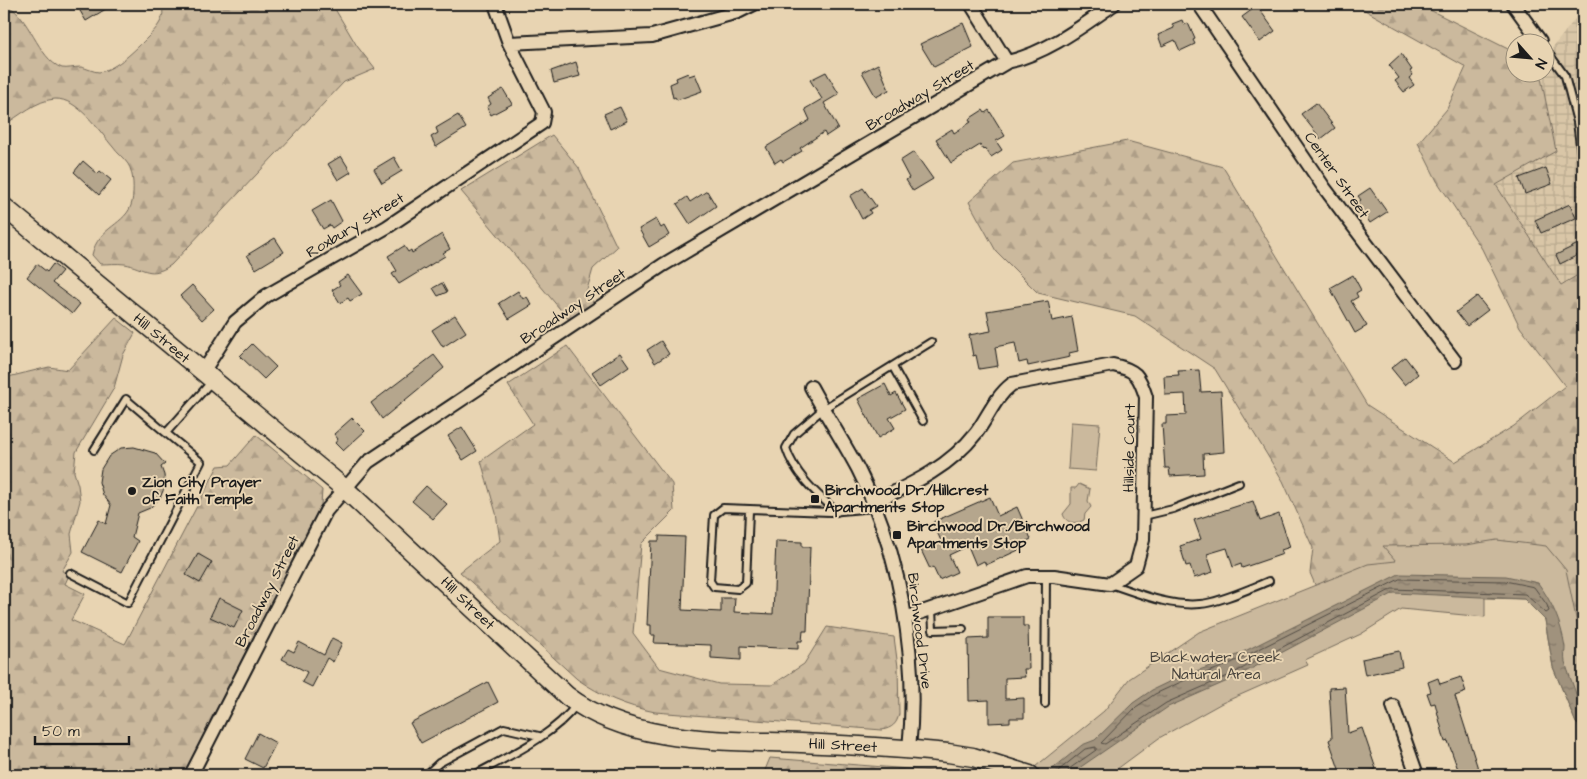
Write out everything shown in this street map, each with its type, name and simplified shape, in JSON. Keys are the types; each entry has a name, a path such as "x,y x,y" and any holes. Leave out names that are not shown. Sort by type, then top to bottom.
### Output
{"street":[{"path":"495,4 509,43 652,36 738,12 754,4"},
{"path":"971,4 1008,62"},
{"name":"Broadway Street","path":"191,775 326,511 368,462 663,266 1008,62 1028,57 1074,32 1114,4"},
{"name":"Center Street","path":"1199,4 1323,186 1455,361"},
{"path":"1513,4 1534,32"},
{"name":"Roxbury Street","path":"208,376 235,322 266,296 387,227 542,124 544,112 509,43"},
{"name":"Hill Street","path":"4,207 345,489 578,704 625,725 679,736 909,749 972,757 1030,775"},
{"name":"Hillside Court","path":"873,506 935,472 962,450 976,433 1001,392 1012,384 1113,365 1129,369 1141,382 1146,397 1143,540 1136,566 1110,584"},
{"name":"Birchwood Drive","path":"811,387 858,471 873,506 898,578 905,618 913,711 909,749"},
{"path":"905,618 1027,576 1046,576 1110,584"},
{"path":"1393,706 1417,775"}],"lane":[{"path":"1554,60 1566,76 1577,122 1583,168"},
{"path":"837,512 814,491 789,459 786,448 794,434 823,409 931,342"},
{"path":"893,367 923,422"},
{"path":"166,433 208,376"},
{"path":"70,573 128,603 200,462 126,399 94,450"},
{"path":"1144,516 1173,509 1239,484"},
{"path":"749,511 746,583 738,589 714,587 710,581 714,514 723,508 749,511 837,512 873,506"},
{"path":"1045,704 1046,576"},
{"path":"1110,584 1152,598 1180,604 1201,604 1270,581"},
{"path":"932,609 933,630 963,629"},
{"path":"474,775 567,717 578,704"},
{"path":"426,775 439,763 504,728 539,736"}],"shaded area":[{"path":"1583,9 1583,272 1561,285 1496,185 1556,151 1542,82 1554,82 1554,46"}],"green space":[{"path":"4,4 21,17 46,56 53,63 62,68 81,67 99,72 119,63 151,34 162,18 163,9 161,4 332,4 357,46 375,69 344,82 171,265 152,272 125,264 100,264 92,255 95,245 124,216 132,202 133,182 130,168 88,117 64,100 55,99 42,102 4,125"},
{"path":"1354,4 1418,4 1504,47 1504,82 1542,82 1556,151 1496,185 1561,285 1583,272 1583,712 1538,583 1326,610 1310,573 1313,548 1283,481 1215,369 1135,316 1038,293 996,251 969,202 1013,163 1127,141 1223,167 1367,405 1455,462 1514,426 1565,386 1520,327 1482,249 1437,181 1418,143 1447,109 1466,67"},
{"path":"552,135 579,168 617,247 593,269 586,293 595,304 570,321 461,191"},
{"path":"116,318 135,333 123,355 114,388 76,452 74,472 80,501 71,534 73,552 62,571 69,575 65,584 85,594 71,620 125,644 218,466 230,465 256,435 322,490 321,505 183,775 4,775 4,378 49,367 68,370"},
{"path":"567,346 672,484 674,511 641,544 633,633 659,668 719,684 772,685 804,664 827,627 894,637 898,667 899,714 894,725 882,730 655,712 634,707 605,695 577,679 460,572 500,541 496,513 481,461 533,424 508,385"},
{"path":"1071,422 1100,424 1096,471 1068,469"},
{"path":"1079,484 1090,489 1088,501 1091,507 1085,514 1084,520 1072,522 1066,520 1063,514 1071,504 1071,488 1076,488"},
{"name":"Blackwater Creek Natural Area","path":"1497,540 1546,546 1566,570 1583,652 1583,729 1576,723 1553,667 1545,620 1524,599 1485,598 1485,617 1401,609 1361,634 1305,660 1308,665 1222,703 1159,738 1109,775 1025,775 1104,711 1129,679 1199,632 1368,564 1396,561 1383,546 1466,545"},
{"path":"770,758 972,774 976,775 763,775"}],"water":[{"path":"1399,574 1506,576 1538,583 1552,605 1561,629 1565,647 1565,662 1579,704 1583,729 1576,723 1553,667 1545,620 1524,599 1394,593 1232,679 1168,707 1069,775 1045,775 1082,745 1095,740 1133,703 1152,690 1181,676 1223,662"}],"building":[{"path":"76,4 114,4 86,21"},
{"path":"1257,6 1275,31 1260,42 1242,17"},
{"path":"1182,20 1184,25 1188,23 1195,39 1193,40 1195,44 1180,51 1175,40 1162,46 1158,35 1174,28 1172,24"},
{"path":"963,23 973,47 934,67 920,44"},
{"path":"1401,54 1412,70 1410,71 1413,75 1409,78 1414,85 1404,92 1395,81 1399,78 1389,65"},
{"path":"576,62 580,76 554,83 551,71"},
{"path":"878,64 889,90 876,97 862,72"},
{"path":"826,72 839,94 824,103 838,128 826,136 824,132 800,148 802,151 783,162 781,159 775,163 766,147 810,120 805,109 822,99 810,80"},
{"path":"688,73 689,76 695,74 702,91 677,100 675,97 673,98 670,84 677,81 676,78"},
{"path":"503,89 512,104 491,115 487,107 491,104 488,98"},
{"path":"1316,103 1335,128 1321,139 1301,114"},
{"path":"620,107 627,121 610,129 604,114"},
{"path":"983,110 985,113 989,110 1005,136 996,141 1002,150 991,157 985,148 983,150 980,145 951,163 936,139 952,129 954,133 971,122 969,119"},
{"path":"458,115 466,128 436,147 431,137 438,133 436,128"},
{"path":"914,152 933,179 913,191 906,180 909,178 900,161"},
{"path":"341,156 351,172 338,180 328,164"},
{"path":"394,157 402,171 382,183 374,169"},
{"path":"83,161 98,174 100,171 111,180 99,195 74,172"},
{"path":"1546,168 1552,184 1525,194 1519,178"},
{"path":"863,188 876,206 869,210 871,213 862,219 850,196"},
{"path":"1370,188 1387,212 1370,223 1357,203 1361,200 1358,196"},
{"path":"707,191 716,206 690,224 677,204 687,197 690,202"},
{"path":"331,200 342,221 332,228 330,225 323,229 312,211"},
{"path":"1570,204 1576,218 1541,233 1535,220"},
{"path":"656,219 661,228 664,226 669,235 649,247 639,229"},
{"path":"442,234 450,249 443,253 445,256 399,284 392,274 397,271 388,256 404,246 408,252 411,250 412,253"},
{"path":"275,238 284,252 256,269 247,255"},
{"path":"1578,244 1582,253 1560,264 1556,255"},
{"path":"37,264 47,272 53,264 62,271 52,283 80,304 72,314 27,277"},
{"path":"348,275 362,294 350,301 348,298 340,303 332,290 340,285 338,282"},
{"path":"1353,275 1361,290 1356,293 1358,297 1351,301 1367,326 1355,333 1330,288"},
{"path":"442,283 447,292 438,296 433,288"},
{"path":"192,285 214,309 202,320 180,296"},
{"path":"518,291 523,299 527,297 532,305 509,319 499,303"},
{"path":"1477,296 1488,310 1467,326 1456,312"},
{"path":"1048,301 1052,321 1072,317 1078,351 1069,353 1070,357 1028,366 1027,361 1019,363 1015,343 995,347 998,366 979,369 976,355 973,356 969,335 991,331 987,311"},
{"path":"455,315 466,332 443,347 432,330"},
{"path":"661,341 669,354 655,363 647,350"},
{"path":"252,344 276,367 264,379 240,356"},
{"path":"620,353 629,366 601,385 592,372"},
{"path":"434,355 444,368 382,419 371,403"},
{"path":"1405,357 1418,374 1405,385 1391,368"},
{"path":"1199,370 1201,392 1221,391 1224,452 1203,454 1204,474 1170,476 1169,468 1165,468 1162,424 1166,424 1166,416 1186,415 1185,394 1165,395 1164,376 1179,375 1178,371"},
{"path":"885,384 891,396 896,393 905,409 889,418 895,428 878,438 858,399"},
{"path":"352,418 365,431 343,451 335,443 338,439 334,434"},
{"path":"462,427 477,451 463,460 448,436"},
{"name":"Zion City Prayer of Faith Temple","path":"134,447 155,453 165,464 161,467 165,486 160,498 150,508 138,513 132,537 138,541 122,572 82,552 99,520 106,524 111,505 103,495 99,482 101,469 109,456 121,448"},
{"path":"426,486 447,504 433,519 412,501"},
{"path":"990,497 998,516 1017,507 1031,539 1023,543 1025,547 986,565 984,561 976,565 968,546 949,555 957,572 939,580 933,567 930,569 921,550 941,541 933,522"},
{"path":"1253,501 1260,521 1279,514 1290,547 1281,550 1283,554 1242,568 1241,564 1233,567 1227,548 1207,554 1213,572 1194,578 1190,565 1186,566 1180,546 1201,539 1194,520"},
{"path":"659,536 685,537 682,610 721,612 721,598 735,598 734,612 773,614 776,541 802,542 802,547 810,547 807,631 803,631 802,641 798,641 798,649 741,646 741,660 711,658 711,645 654,643 655,635 651,635 651,625 647,625 651,541 659,541"},
{"path":"198,554 212,562 200,583 186,575"},
{"path":"219,598 243,610 234,628 210,617"},
{"path":"988,617 1023,617 1023,626 1028,626 1029,669 1024,669 1025,677 1005,678 1005,699 1024,698 1024,718 1010,718 1010,722 989,723 989,700 969,701 968,639 988,638"},
{"path":"332,638 342,643 333,662 327,658 312,687 302,682 307,672 282,659 288,649 294,652 299,642 324,655"},
{"path":"1399,651 1402,667 1365,675 1362,659"},
{"path":"1461,677 1466,692 1455,696 1480,775 1460,775 1448,741 1445,742 1435,703 1431,704 1427,693 1431,692 1428,682 1438,678 1440,684"},
{"path":"488,682 498,702 421,743 410,723"},
{"path":"1345,687 1348,733 1362,728 1376,769 1359,775 1341,775 1329,740 1332,738 1329,688"},
{"path":"258,733 276,743 263,768 245,759"}],"place":[{"name":"Zion City Prayer of Faith Temple","path":"132,491"},
{"name":"Birchwood Dr./Hillcrest Apartments Stop","path":"815,499"},
{"name":"Birchwood Dr./Birchwood Apartments Stop","path":"897,535"}]}
